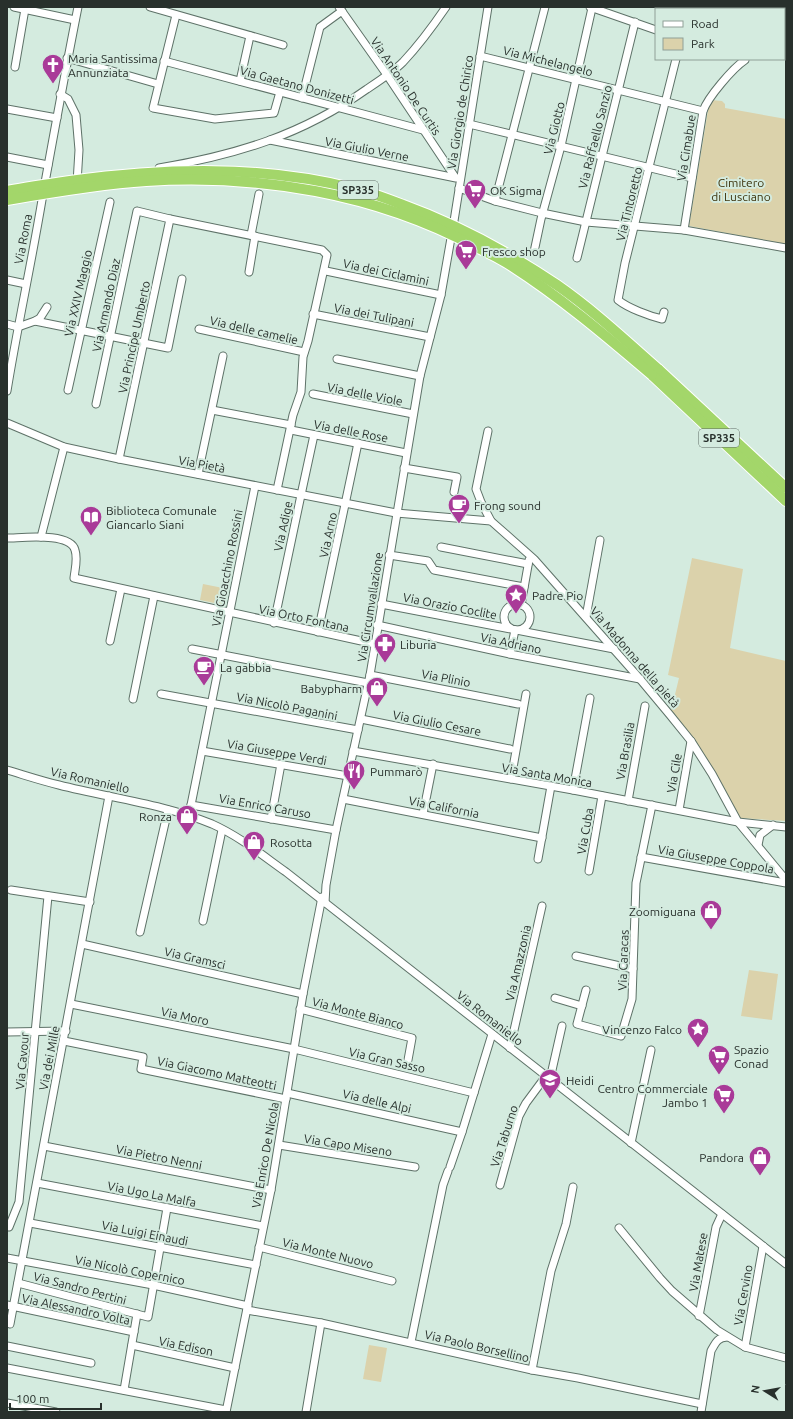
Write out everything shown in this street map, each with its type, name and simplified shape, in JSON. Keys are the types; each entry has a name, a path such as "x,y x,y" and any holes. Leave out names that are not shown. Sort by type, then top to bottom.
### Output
{"highway":[{"name":"SP335","path":"7,191 87,179 134,174 216,170 306,179 356,189 432,216 456,226 497,247 557,285 592,310 786,501"},
{"name":"SP335","path":"7,200 146,181 229,180 272,184 336,195 373,204 416,219 456,236 506,263 587,320 655,372 786,487"}],"street":[{"path":"14,7 75,20"},
{"name":"Via Roma","path":"7,391 57,118 60,94 78,7"},
{"path":"150,7 283,45"},
{"path":"7,196 230,154 319,120 340,108 387,75 402,62 423,38 446,7"},
{"name":"Via Giorgio de Chirico","path":"441,295 459,188 458,178 469,124 488,7"},
{"path":"496,201 545,7"},
{"path":"591,7 655,29"},
{"name":"Via Giotto","path":"534,252 542,213 561,146 577,80 591,7"},
{"path":"15,67 25,9"},
{"path":"302,98 320,27 340,9"},
{"name":"Via Antonio De Curtis","path":"340,9 387,75 423,130 458,178"},
{"path":"176,15 153,108 215,119 274,113 280,92"},
{"name":"Via Raffaello Sanzio","path":"577,258 635,22"},
{"path":"240,81 250,36"},
{"name":"Via Michelangelo","path":"480,56 703,111"},
{"path":"67,58 158,84"},
{"name":"Via Tintoretto","path":"664,312 662,319 656,318 626,306 618,300 676,60"},
{"name":"Via Cimabue","path":"684,230 703,111 706,104 720,85 743,60"},
{"name":"Via Gaetano Donizetti","path":"164,61 423,130"},
{"path":"60,94 68,99 76,114 79,150 78,183"},
{"path":"7,109 57,118"},
{"path":"469,124 692,178"},
{"name":"Via Giulio Verne","path":"270,140 458,178"},
{"path":"7,157 48,165"},
{"path":"459,188 496,201 542,213 586,222 684,230 786,248"},
{"path":"249,272 259,194"},
{"name":"Via XXIV Maggio","path":"68,390 110,202"},
{"name":"Via Armando Diaz","path":"96,404 137,211 170,219"},
{"path":"170,219 322,250 327,255 304,352 301,392 291,428 278,490"},
{"name":"Via Principe Umberto","path":"119,458 170,219"},
{"name":"Via dei Ciclamini","path":"326,271 441,295"},
{"path":"35,321 168,348 182,279"},
{"path":"7,280 26,284"},
{"path":"431,334 441,295"},
{"path":"7,324 18,327 35,321 40,318 47,307"},
{"name":"Via dei Tulipani","path":"313,314 431,334"},
{"name":"Via delle camelie","path":"199,329 304,352"},
{"name":"Via Circumvallazione","path":"324,902 324,887 370,674 420,376 431,334"},
{"path":"198,474 223,356"},
{"path":"337,359 420,376"},
{"name":"Via delle Viole","path":"313,394 413,414"},
{"name":"Via delle Rose","path":"212,410 291,428 314,435 406,453"},
{"name":"Via Pietà","path":"7,423 64,447 396,513"},
{"path":"488,430 476,489 480,502 491,521"},
{"name":"Via Adige","path":"274,623 314,435"},
{"name":"Via Arno","path":"318,632 358,443"},
{"path":"8,538 41,537 64,447"},
{"path":"404,468 456,477 454,492"},
{"name":"Via Gioacchino Rossini","path":"189,815 255,486"},
{"path":"396,513 491,521"},
{"name":"Via Madonna della pietà","path":"491,521 530,556 586,617 691,741 712,774 738,822 758,845 786,882"},
{"name":"Via Orto Fontana","path":"41,537 66,541 75,548 76,557 74,578 375,644"},
{"path":"586,617 600,540"},
{"path":"441,547 528,564"},
{"path":"390,555 428,561 434,570 524,587"},
{"path":"520,604 530,556"},
{"path":"110,641 121,589"},
{"path":"132,699 154,596"},
{"name":"Via Orazio Coclite","path":"381,604 614,649"},
{"path":"520,604 528,610 529,622 523,628 515,630 508,626 504,618 504,614 512,605 520,604"},
{"name":"Via Adriano","path":"378,625 510,654 640,679"},
{"path":"510,654 515,630"},
{"path":"192,649 368,683"},
{"name":"Via Plinio","path":"370,674 518,704"},
{"name":"Via Nicolò Paganini","path":"161,694 358,730"},
{"path":"511,779 526,694"},
{"path":"573,790 590,698"},
{"name":"Via Brasilia","path":"628,801 645,706"},
{"name":"Via Giulio Cesare","path":"361,719 510,749"},
{"name":"Via Cile","path":"679,810 691,741"},
{"name":"Via Giuseppe Verdi","path":"202,751 348,776"},
{"name":"Via Santa Monica","path":"353,751 433,764 628,801 652,804 738,822 786,826"},
{"path":"271,819 280,764"},
{"path":"423,814 433,764"},
{"name":"Via Romaniello","path":"7,770 59,785 189,815 242,841 286,872 786,1264"},
{"path":"538,859 551,786"},
{"name":"Via dei Mille","path":"10,1324 10,1306 18,1283 23,1261 109,796"},
{"name":"Via Cuba","path":"589,871 602,796"},
{"name":"Via California","path":"343,799 542,838"},
{"name":"Via Caracas","path":"586,990 577,1024 621,1036 632,998 636,883 652,804"},
{"name":"Via Enrico Caruso","path":"191,805 336,830"},
{"path":"140,932 168,810"},
{"path":"758,845 760,834 773,825"},
{"path":"203,921 222,830"},
{"name":"Via Giuseppe Coppola","path":"641,857 786,882"},
{"path":"315,895 324,887"},
{"path":"10,890 90,902"},
{"name":"Via Cavour","path":"9,1227 19,1202 48,896"},
{"name":"Via Enrico De Nicola","path":"226,1411 271,1190 300,1009 324,902"},
{"name":"Via Amazzonia","path":"510,1048 542,906"},
{"name":"Via Gramsci","path":"82,944 303,994"},
{"path":"576,956 633,969"},
{"path":"555,998 582,1006"},
{"name":"Via Moro","path":"71,1004 294,1050"},
{"name":"Via Monte Bianco","path":"300,1009 412,1038 408,1060"},
{"path":"548,1078 562,1026"},
{"path":"7,1032 66,1031"},
{"path":"411,1342 442,1185 462,1132 492,1034"},
{"name":"Via Giacomo Matteotti","path":"64,1041 143,1057 141,1069 286,1096"},
{"name":"Via Gran Sasso","path":"294,1050 474,1093"},
{"path":"631,1143 651,1050"},
{"name":"Via Taburno","path":"500,1185 519,1116 526,1103 548,1078"},
{"name":"Via delle Alpi","path":"286,1096 462,1132"},
{"name":"Via Capo Miseno","path":"279,1145 415,1167"},
{"name":"Via Pietro Nenni","path":"44,1146 271,1190"},
{"name":"Via Ugo La Malfa","path":"37,1183 263,1226"},
{"path":"532,1370 551,1271 566,1224 573,1187"},
{"path":"124,1390 137,1314 148,1316 167,1208"},
{"name":"Via Matese","path":"699,1316 716,1227 722,1214"},
{"name":"Via Luigi Einaudi","path":"30,1223 256,1265"},
{"path":"619,1228 660,1278 699,1316 727,1337 744,1347 786,1358"},
{"name":"Via Cervino","path":"744,1347 763,1246"},
{"name":"Via Monte Nuovo","path":"259,1248 392,1281"},
{"name":"Via Nicolò Copernico","path":"7,1258 153,1286 247,1308"},
{"name":"Via Sandro Pertini","path":"18,1283 137,1314"},
{"name":"Via Alessandro Volta","path":"10,1306 134,1332"},
{"name":"Via Paolo Borsellino","path":"247,1308 411,1342 532,1370 596,1382 701,1408 711,1351 720,1338 727,1337"},
{"path":"306,1412 321,1323"},
{"path":"7,1346 91,1363"},
{"name":"Via Edison","path":"132,1346 235,1368"},
{"path":"7,1368 226,1411"},
{"path":"7,1403 56,1412"}],"green space":[{"name":"Cimitero di Lusciano","path":"711,100 722,101 725,104 725,108 786,119 786,244 689,226 709,104"},
{"path":"692,558 743,569 730,648 786,661 786,821 740,818 702,752 671,711 679,678 668,675"},
{"path":"203,584 228,589 224,605 200,600"},
{"path":"749,970 778,974 772,1020 741,1016"},
{"path":"369,1345 387,1348 381,1382 363,1379"}],"place":[{"name":"Maria Santissima Annunziata","path":"53,84"},
{"name":"OK Sigma","path":"475,210"},
{"name":"Fresco shop","path":"466,270"},
{"name":"Frong sound","path":"459,524"},
{"name":"Biblioteca Comunale Giancarlo Siani","path":"91,536"},
{"name":"Padre Pio","path":"516,614"},
{"name":"Liburia","path":"385,664"},
{"name":"La gabbia","path":"204,686"},
{"name":"Babypharm","path":"377,708"},
{"name":"Pummarò","path":"354,790"},
{"name":"Ronza","path":"187,836"},
{"name":"Rosotta","path":"254,862"},
{"name":"Zoomiguana","path":"711,930"},
{"name":"Vincenzo Falco","path":"698,1048"},
{"name":"Spazio Conad","path":"719,1076"},
{"name":"Heidi","path":"550,1100"},
{"name":"Centro Commerciale Jambo 1","path":"724,1114"},
{"name":"Pandora","path":"760,1176"}]}
